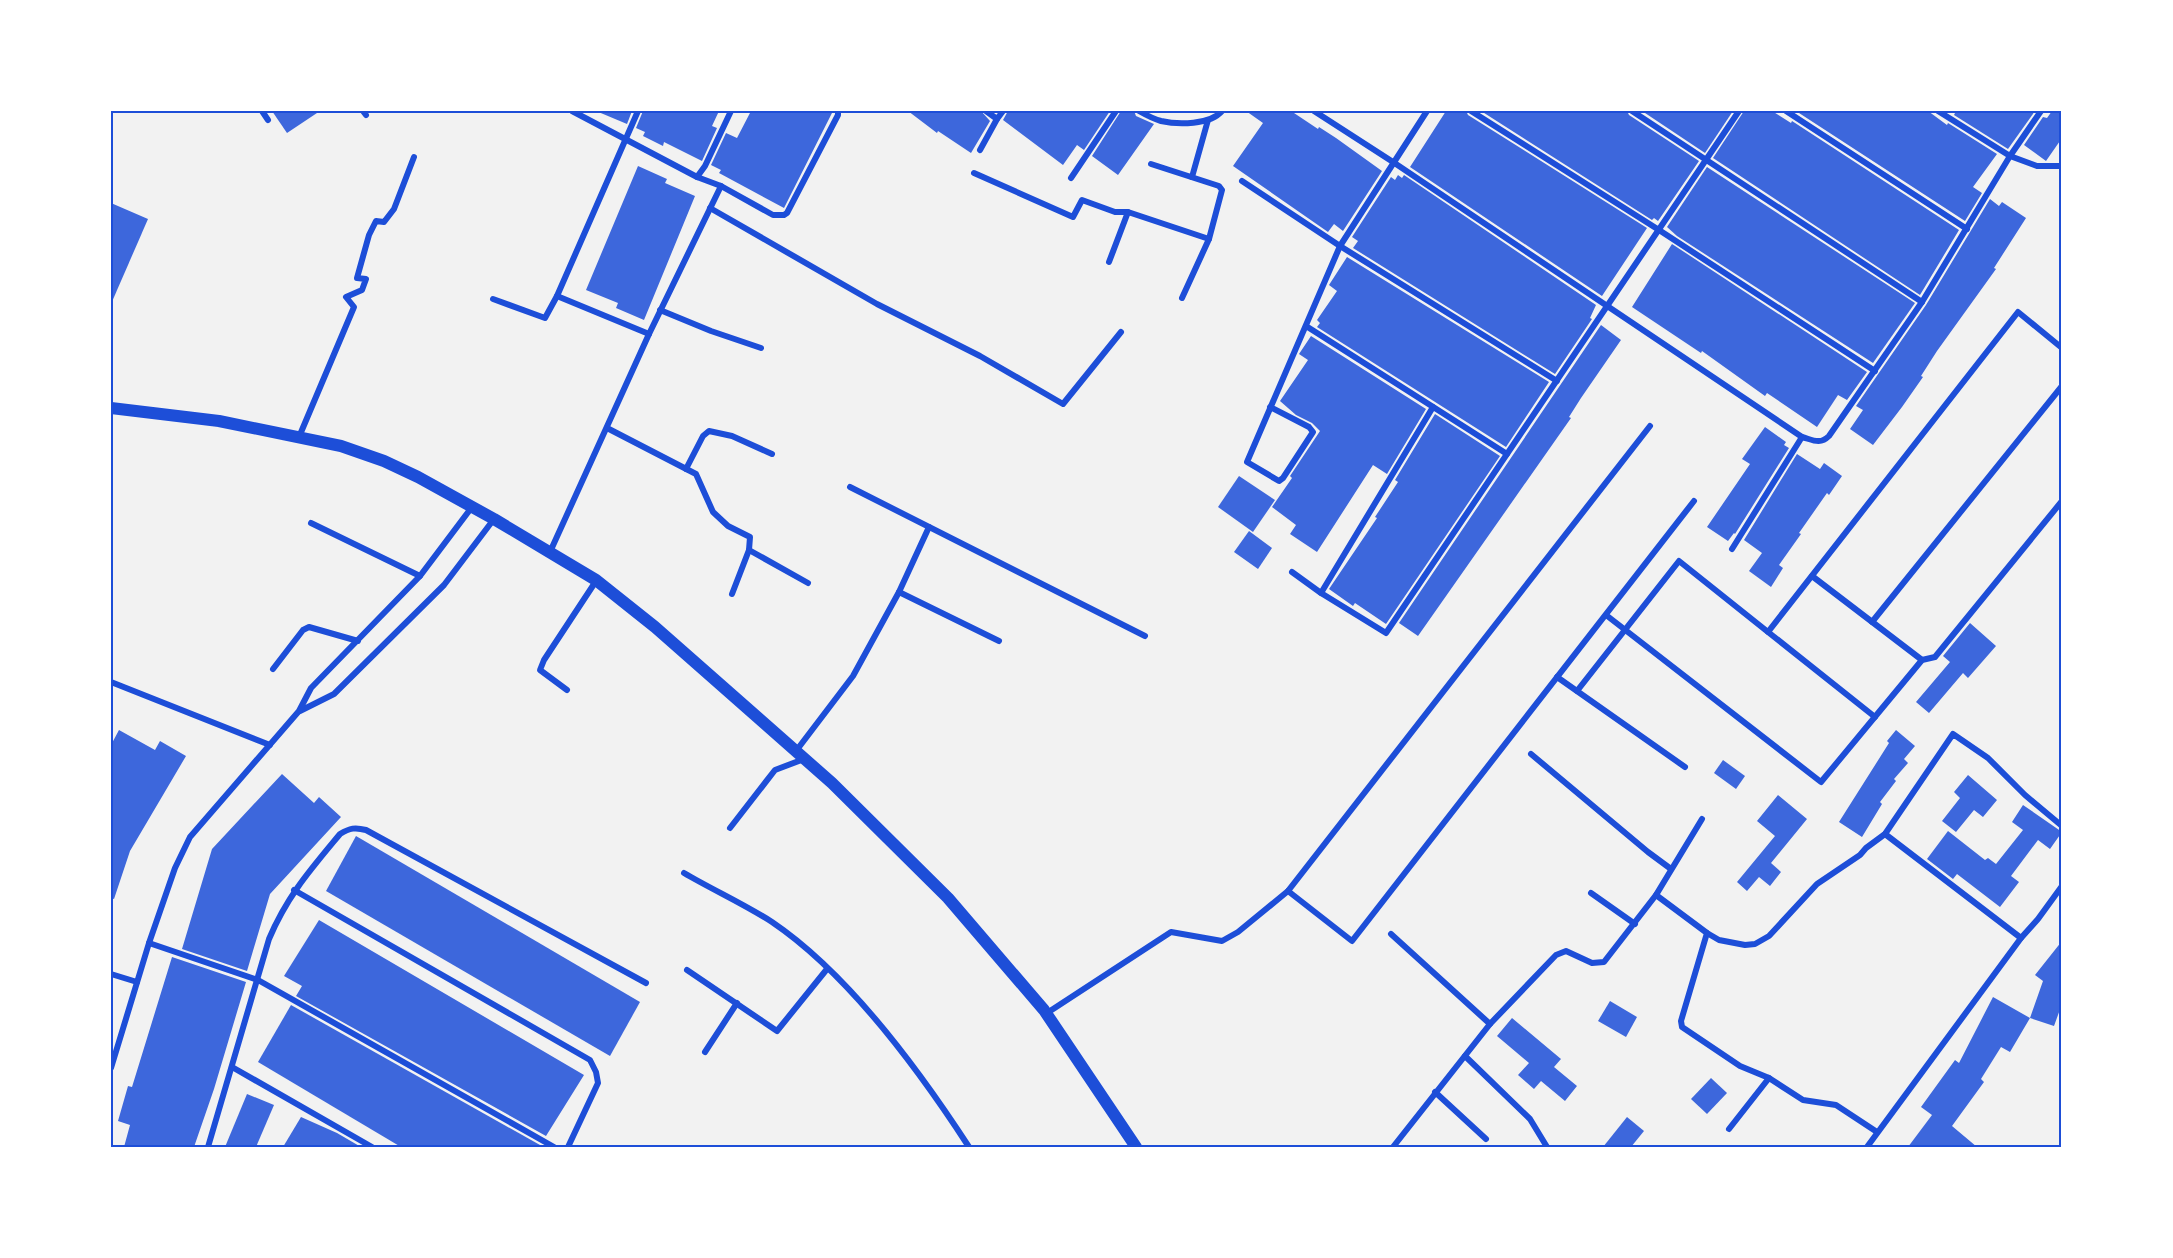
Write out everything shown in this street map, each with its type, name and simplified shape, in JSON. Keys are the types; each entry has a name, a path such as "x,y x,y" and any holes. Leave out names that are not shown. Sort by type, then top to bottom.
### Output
{"main road":[{"path":"111,408 219,421 342,446 384,461 418,477 596,580 655,627 832,783 948,898 1047,1014 1136,1147"}],"street":[{"path":"262,111 268,120"},
{"path":"572,111 697,177 721,186 773,215 787,213 838,111"},
{"path":"493,299 545,318 557,296 639,111"},
{"path":"697,177 731,111"},
{"path":"986,111 997,119"},
{"path":"980,150 1003,111"},
{"path":"1071,178 1116,111"},
{"path":"1139,111 1159,121 1167,122 1208,120 1222,111"},
{"path":"1314,111 1802,437 1818,442 1824,441 1922,302 2010,156 2041,111"},
{"path":"1270,407 1309,427 1313,432 1279,481 1247,462 1270,407 1340,246 1426,111"},
{"path":"1471,111 1875,371"},
{"path":"1632,111 1922,302"},
{"path":"1292,572 1322,594 1386,633 1739,111"},
{"path":"1786,111 1967,229"},
{"path":"1940,111 2010,156 2037,166 2062,166"},
{"path":"1192,177 1208,120"},
{"path":"300,437 354,308 346,297 362,290 366,279 357,278 369,235 376,220 384,222 394,209 414,157"},
{"path":"1151,164 1219,186 1222,190 1209,238 1182,298"},
{"path":"974,173 1073,217 1082,200 1115,212 1128,212 1209,238"},
{"path":"1242,182 1557,381"},
{"path":"550,552 660,310 721,186"},
{"path":"710,208 877,304 980,356 1063,404 1121,332"},
{"path":"1109,262 1128,212"},
{"path":"557,296 649,334"},
{"path":"660,310 760,348"},
{"path":"1768,632 2018,312 2062,348"},
{"path":"1306,326 1507,454"},
{"path":"1872,622 2062,386"},
{"path":"1322,594 1433,407"},
{"path":"1047,1014 1170,932 1222,941 1238,932 1288,891 1650,426"},
{"path":"607,428 696,474 707,504 718,519 750,537 749,550 732,594"},
{"path":"686,469 703,436 709,431 732,436 772,454"},
{"path":"1732,549 1802,437"},
{"path":"850,487 1145,636"},
{"path":"1288,891 1352,941 1694,501"},
{"path":"1606,615 1821,782 1922,660 1935,657 2062,501"},
{"path":"111,1068 149,943 175,868 190,837 299,711 311,688 420,576 472,507"},
{"path":"299,711 334,694 343,686 444,585 494,519"},
{"path":"311,523 420,576"},
{"path":"730,828 775,770 801,755 853,676 899,592 929,527"},
{"path":"749,550 808,583"},
{"path":"1577,691 1679,561 1875,717"},
{"path":"1812,576 1922,660"},
{"path":"567,690 540,670 543,660 596,580"},
{"path":"899,592 999,641"},
{"path":"273,669 303,630 309,627 358,641"},
{"path":"1557,677 1684,767"},
{"path":"111,682 270,745"},
{"path":"1656,895 1707,933 1731,943 1755,944 1769,936 1817,884 1860,855 1885,834 1953,734 1988,758 2025,795 2062,826"},
{"path":"1531,754 1671,869"},
{"path":"1393,1147 1490,1024 1560,952 1571,952 1592,963 1604,962 1656,895 1702,819"},
{"path":"208,1147 269,939 280,913 294,890 340,834 348,829 360,828 386,841 646,983"},
{"path":"1885,834 2021,938"},
{"path":"684,873 772,922 846,986 949,1116 969,1147"},
{"path":"1867,1147 2062,886"},
{"path":"294,890 590,1060 597,1072 598,1083 568,1147"},
{"path":"1591,894 1635,924"},
{"path":"1707,933 1681,1021 1682,1027 1740,1066 1769,1078 1803,1100 1836,1105 1877,1132"},
{"path":"1391,934 1490,1024"},
{"path":"149,943 258,980 554,1147"},
{"path":"687,970 777,1031 827,969"},
{"path":"111,974 137,982"},
{"path":"705,1052 737,1003"},
{"path":"1465,1056 1530,1119 1547,1147"},
{"path":"232,1067 372,1147"},
{"path":"1729,1129 1769,1078"},
{"path":"1435,1092 1486,1139"}],"building":[{"path":"272,111 320,111 287,133"},
{"path":"596,111 632,111 627,124"},
{"path":"643,111 719,111 712,126 717,128 702,161 664,142 663,146 643,136 645,132 636,128"},
{"path":"751,111 833,111 784,208 719,173 721,170 711,165 726,133 737,138"},
{"path":"908,111 981,111 990,121 971,153 938,131 937,133"},
{"path":"1008,111 1110,111 1084,150 1077,145 1063,165 1003,120"},
{"path":"1121,111 1134,111 1136,116 1154,124 1118,175 1092,156"},
{"path":"1246,111 1291,111 1336,138 1382,171 1343,231 1334,224 1328,232 1233,166 1263,123"},
{"path":"1446,111 1466,111 1468,115 1647,228 1602,296 1410,167"},
{"path":"1481,111 1627,111 1629,115 1699,161 1658,221 1654,218 1652,220"},
{"path":"1642,111 1733,111 1705,153"},
{"path":"1744,111 1772,111 1791,123 1792,121 1959,230 1920,295 1713,158"},
{"path":"1800,111 1928,111 1947,125 1948,123 1997,154 1973,187 1982,193 1965,221 1799,113"},
{"path":"1956,111 2035,111 2008,149 1954,115"},
{"path":"2052,111 2062,111 2062,138 2046,161 2024,145 2043,117 2047,118"},
{"path":"638,166 667,179 665,183 695,196 644,320 616,308 618,303 586,290"},
{"path":"1707,167 1915,303 1873,363 1677,236 1667,227"},
{"path":"1398,175 1402,178 1404,175 1596,305 1590,318 1592,319 1555,374 1353,248 1358,241 1352,237 1391,177 1395,180"},
{"path":"1990,199 1999,206 2002,202 2026,218 1994,268 1996,269 1937,351 1921,376 1923,377 1873,445 1850,429 1863,410 1856,406 1926,305"},
{"path":"111,203 148,219 111,304"},
{"path":"1672,244 1867,372 1847,400 1838,395 1817,427 1767,393 1765,396 1702,351 1701,353 1632,307"},
{"path":"1347,257 1549,382 1506,447 1317,327 1320,323 1317,320 1337,291 1329,285"},
{"path":"1601,325 1621,340 1581,398 1569,417 1571,418 1418,636 1399,623"},
{"path":"1311,336 1426,409 1387,474 1373,465 1317,552 1290,534 1296,525 1272,507 1320,431 1280,401 1308,360 1299,354"},
{"path":"1435,414 1500,456 1386,624 1355,603 1353,606 1329,589 1377,518 1375,517 1398,482 1395,480"},
{"path":"1765,427 1786,442 1784,445 1789,448 1735,534 1728,541 1707,527 1750,464 1742,459"},
{"path":"1797,454 1820,469 1824,463 1842,476 1799,533 1801,534 1779,565 1783,568 1771,587 1749,571 1762,553 1744,540"},
{"path":"1239,476 1275,500 1253,532 1218,507"},
{"path":"1249,531 1272,548 1258,569 1234,552"},
{"path":"1970,623 1996,646 1968,678 1963,673 1929,713 1916,702 1950,662 1943,656"},
{"path":"119,730 155,750 160,741 186,756 130,851 114,899 111,898 111,745"},
{"path":"1896,730 1915,746 1904,759 1908,763 1894,779 1896,781 1880,802 1882,804 1862,837 1839,822 1889,743 1887,741"},
{"path":"1723,760 1745,776 1736,789 1714,773"},
{"path":"282,774 314,803 319,797 341,817 270,894 247,971 182,949 212,849"},
{"path":"1968,775 1997,800 1983,817 1974,810 1956,832 1942,821 1960,798 1954,792"},
{"path":"1778,795 1807,819 1771,863 1781,872 1770,886 1759,877 1747,891 1737,882 1775,836 1757,821"},
{"path":"2023,805 2062,832 2050,849 2038,840 2011,876 2019,882 2000,907 1957,874 1953,879 1927,859 1948,831 1985,860 1988,858 1996,864 2023,830 2012,822"},
{"path":"356,836 640,1002 610,1056 326,891"},
{"path":"319,920 584,1075 546,1136 296,996 302,986 284,976"},
{"path":"2062,941 2062,1004 2054,1026 2030,1018 2043,981 2035,975"},
{"path":"172,957 246,982 194,1147 124,1147 130,1125 118,1121 128,1086 132,1087"},
{"path":"1993,997 2030,1018 2010,1052 2001,1047 1981,1079 1984,1082 1952,1126 1977,1147 1908,1147 1932,1115 1921,1107 1955,1060 1959,1063"},
{"path":"1610,1001 1637,1017 1626,1037 1598,1021"},
{"path":"291,1005 540,1145 539,1147 401,1147 258,1062"},
{"path":"1512,1018 1561,1059 1554,1067 1577,1086 1565,1101 1541,1081 1534,1089 1518,1075 1529,1063 1497,1036"},
{"path":"1711,1078 1727,1093 1707,1114 1691,1099"},
{"path":"247,1094 274,1105 256,1147 225,1147"},
{"path":"301,1117 337,1133 361,1147 283,1147"},
{"path":"1627,1117 1644,1131 1631,1147 1603,1147"}]}
